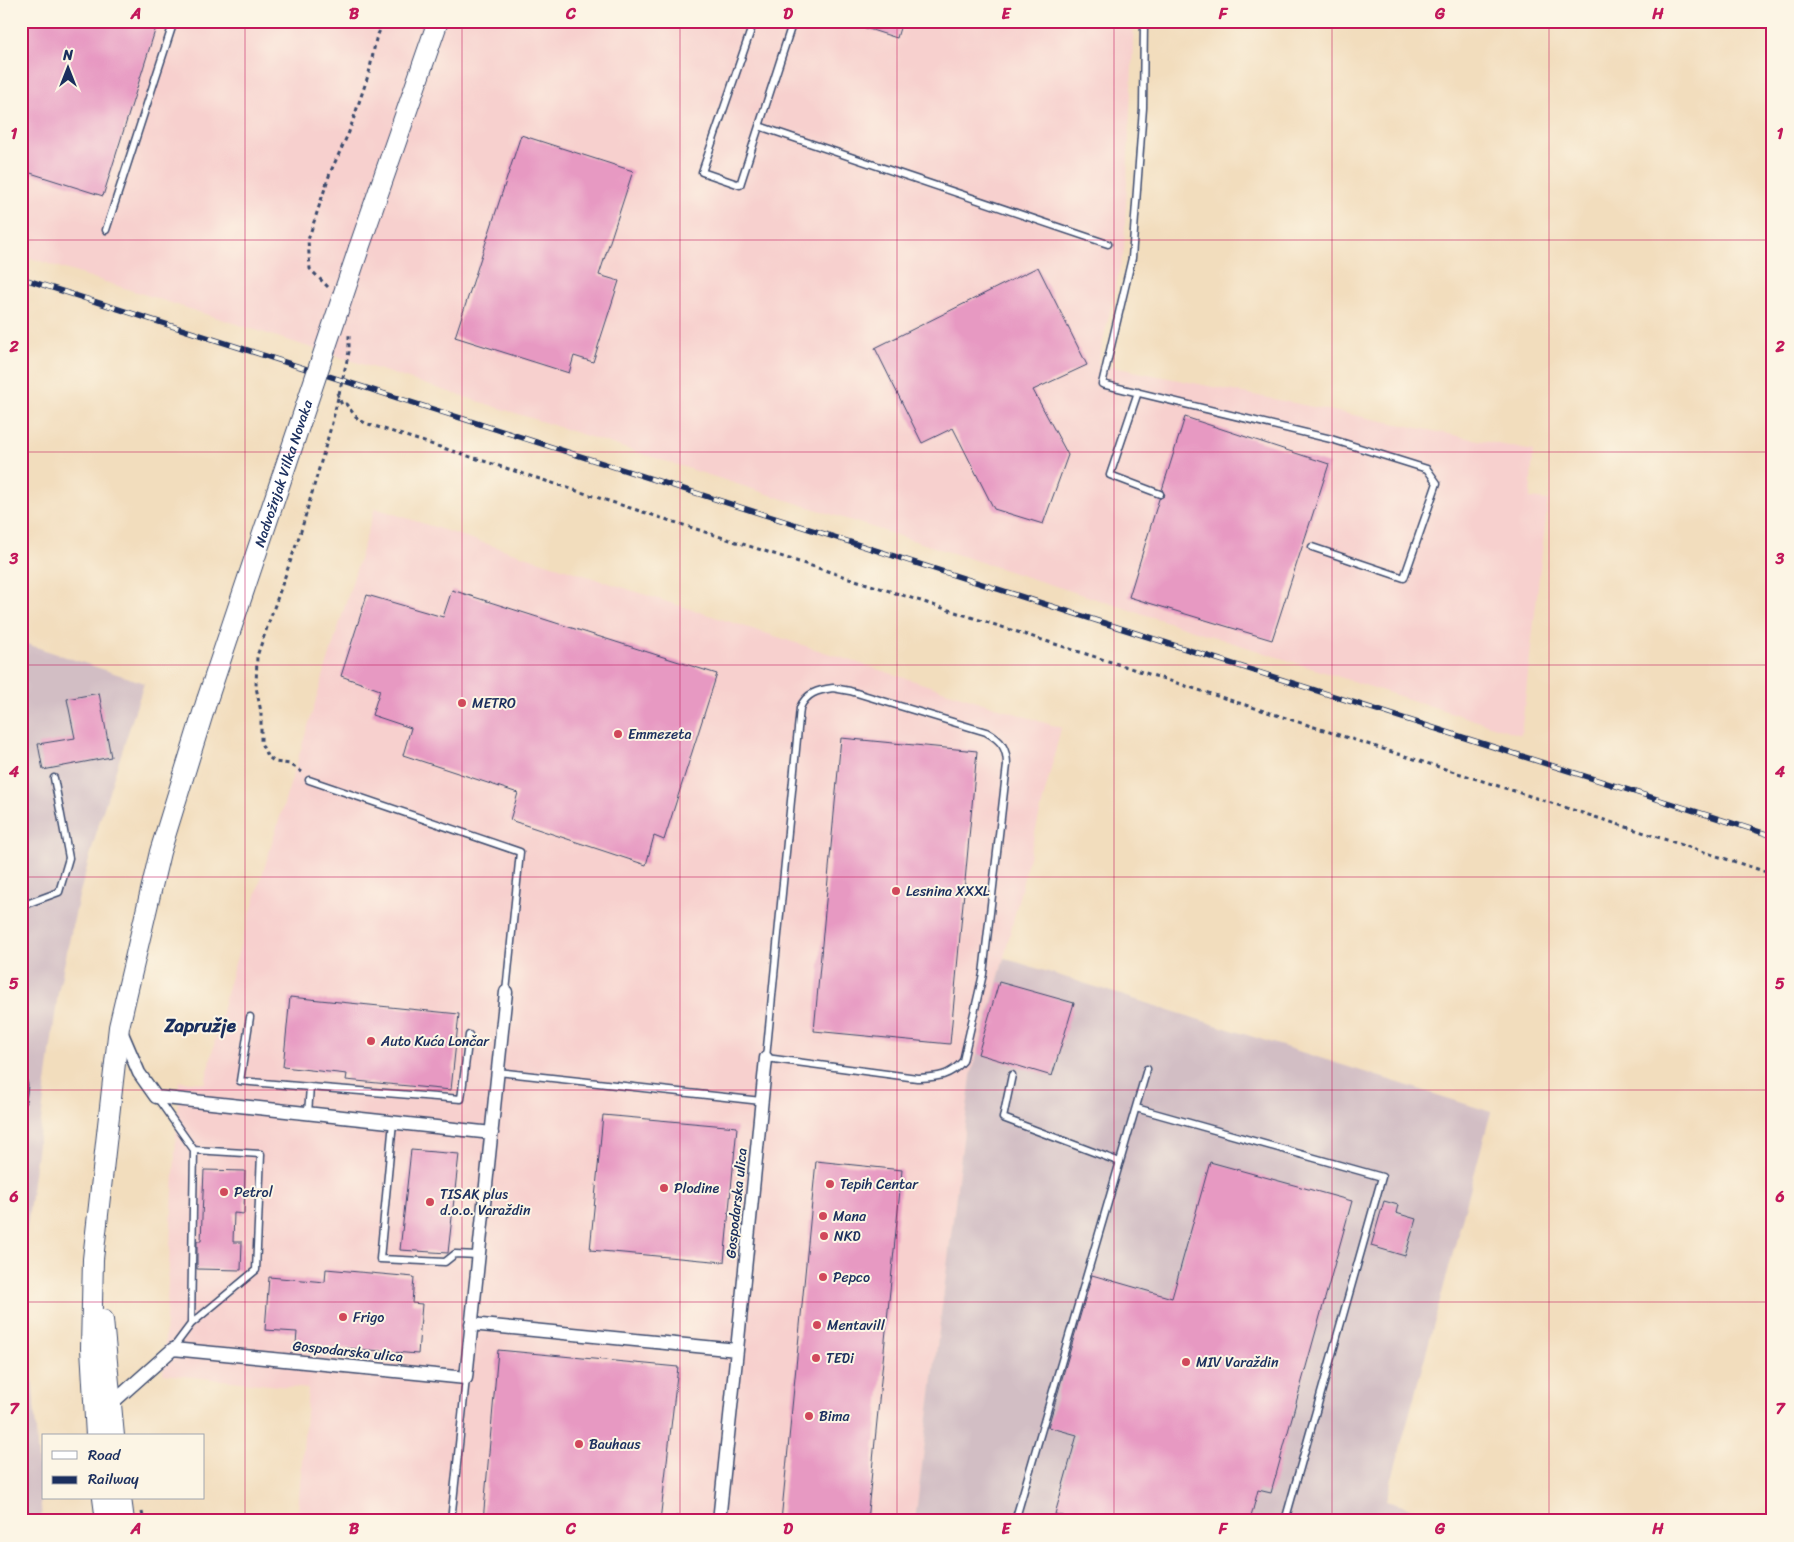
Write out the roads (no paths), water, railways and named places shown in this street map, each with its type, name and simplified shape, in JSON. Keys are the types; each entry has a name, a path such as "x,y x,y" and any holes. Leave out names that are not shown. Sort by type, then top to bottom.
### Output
{"main road":[{"name":"Nadvožnjak Vilka Novaka","path":"97,1224 119,1027 157,861 207,700 358,248 438,21"},
{"path":"97,1224 114,1434"},
{"path":"96,1434 91,1348 93,1260 97,1224"},
{"path":"106,1521 117,1505 131,1521"}],"street":[{"path":"466,1378 470,1324 506,992"},
{"path":"119,1027 139,1073 156,1097 492,1133"},
{"name":"Gospodarska ulica","path":"719,1521 766,1058"},
{"path":"470,1324 737,1350"},
{"path":"110,1405 172,1349"},
{"name":"Gospodarska ulica","path":"172,1349 466,1378"}],"lane":[{"path":"106,230 174,21"},
{"path":"754,21 702,172 740,185 793,21"},
{"path":"1144,21 1142,108 1132,258 1102,384 1331,439 1428,469 1437,484 1404,578 1312,547"},
{"path":"759,126 1108,244"},
{"path":"1138,392 1110,475 1160,494"},
{"path":"821,690 850,691 986,732 995,737 1007,753 1007,765 983,974 963,1061 954,1071 937,1076 916,1078 766,1058 799,714 803,699 821,690"},
{"path":"21,906 59,892 69,858 54,778"},
{"path":"309,780 520,852 506,992"},
{"path":"250,1017 240,1081 310,1087 461,1099 469,1035"},
{"path":"1015,1521 1147,1069"},
{"path":"498,1072 761,1101"},
{"path":"21,1075 24,1085 21,1109"},
{"path":"1012,1075 1003,1118 1120,1162"},
{"path":"308,1113 310,1087"},
{"path":"156,1097 194,1150 191,1324"},
{"path":"1136,1108 1382,1177 1285,1521"},
{"path":"393,1122 380,1259 445,1262 455,1254 478,1255"},
{"path":"172,1349 191,1324 256,1270 261,1154 194,1150"},
{"path":"451,1521 466,1378"}],"railway":[{"path":"21,278 1773,836"}],"place":[{"name":"METRO","path":"462,703"},
{"name":"Emmezeta","path":"618,734"},
{"name":"Lesnina XXXL","path":"896,891"},
{"name":"Auto Kuća Lončar","path":"371,1041"},
{"name":"Tepih Centar","path":"830,1184"},
{"name":"Plodine","path":"664,1188"},
{"name":"Petrol","path":"224,1192"},
{"name":"TISAK plus d.o.o. Varaždin","path":"430,1202"},
{"name":"Mana","path":"823,1216"},
{"name":"NKD","path":"824,1236"},
{"name":"Pepco","path":"823,1277"},
{"name":"Frigo","path":"343,1317"},
{"name":"Mentavill","path":"817,1325"},
{"name":"TEDi","path":"816,1358"},
{"name":"MIV Varaždin","path":"1186,1362"},
{"name":"Bima","path":"809,1416"},
{"name":"Bauhaus","path":"579,1444"}],"district":[{"name":"Zapružje","path":"200,1025"}]}
